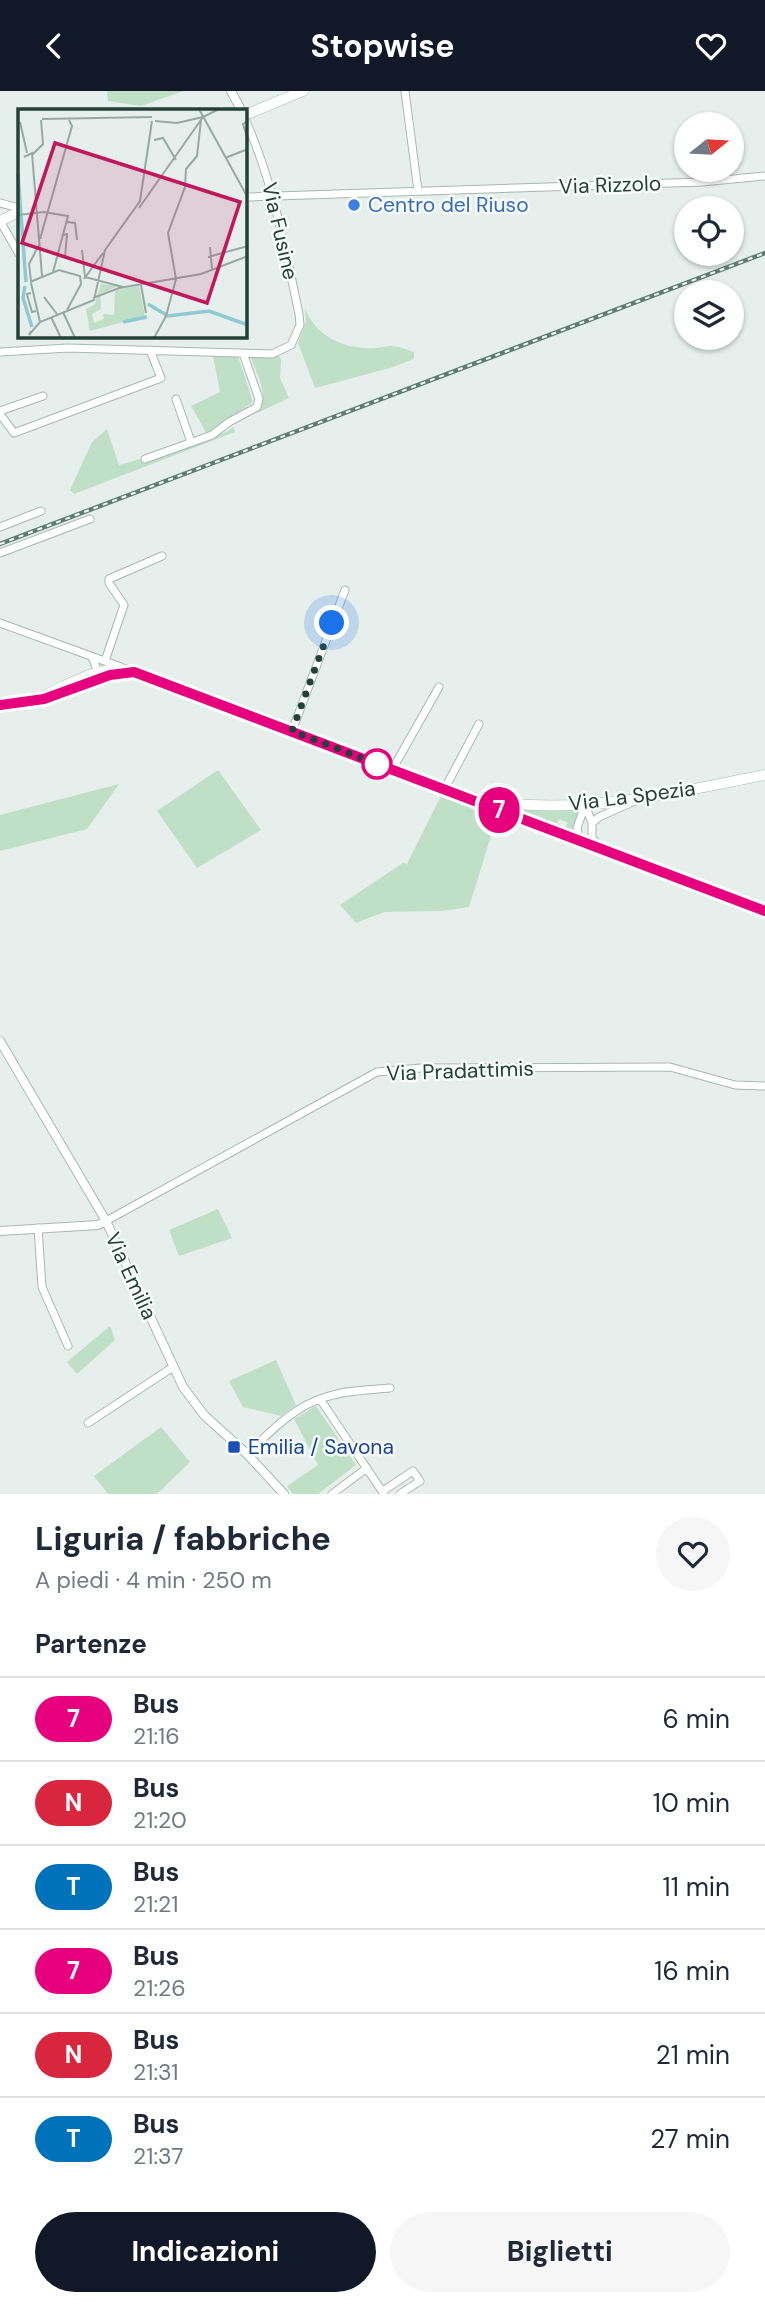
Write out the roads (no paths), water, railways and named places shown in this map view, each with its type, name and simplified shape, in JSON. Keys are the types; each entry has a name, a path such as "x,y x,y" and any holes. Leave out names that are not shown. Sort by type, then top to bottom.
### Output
{"main road":[{"path":"247,116 303,91"},
{"path":"0,221 17,210"},
{"path":"0,705 49,697 108,670"},
{"name":"Via La Spezia","path":"108,670 134,672 457,794 538,805 585,805 640,799 765,775"}],"street":[{"path":"231,91 240,109"},
{"path":"405,91 418,191"},
{"name":"Via Fusine","path":"243,353 272,354 291,345 300,325 273,195 247,122"},
{"name":"Via Rizzolo","path":"247,197 702,182 765,176"},
{"path":"0,203 17,210"},
{"path":"0,221 18,252"},
{"path":"0,352 68,348 243,353 258,399 257,408 229,422 212,435 145,459"},
{"path":"43,396 0,412 14,433 161,378 150,350"},
{"path":"176,399 191,442"},
{"path":"0,527 41,511"},
{"path":"0,553 90,519"},
{"path":"108,670 124,605 110,585 109,579 162,556"},
{"path":"292,731 345,590"},
{"path":"0,622 91,656 108,670"},
{"path":"91,656 108,670"},
{"path":"392,770 439,687"},
{"path":"444,790 479,724"},
{"path":"457,794 765,911"},
{"path":"592,823 599,817 640,799"},
{"path":"580,842 577,828 585,805"},
{"path":"585,805 592,823 592,838 604,850"},
{"name":"Via Emilia","path":"0,1041 106,1221 188,1394 204,1415 247,1454 284,1494"},
{"name":"Via Pradattimis","path":"106,1221 377,1072 421,1068 670,1067 735,1085 765,1086"},
{"path":"0,1231 98,1225 106,1221"},
{"path":"38,1228 42,1287 68,1346"},
{"path":"88,1423 173,1367"},
{"path":"247,1454 287,1417 320,1399 348,1392 390,1388"},
{"path":"320,1399 384,1493 412,1471 419,1481 400,1494"},
{"path":"332,1494 367,1468"}],"railway":[{"path":"0,544 765,253"}],"place":[{"name":"Centro del Riuso","path":"354,205"},
{"name":"Emilia / Savona","path":"234,1447"}]}
